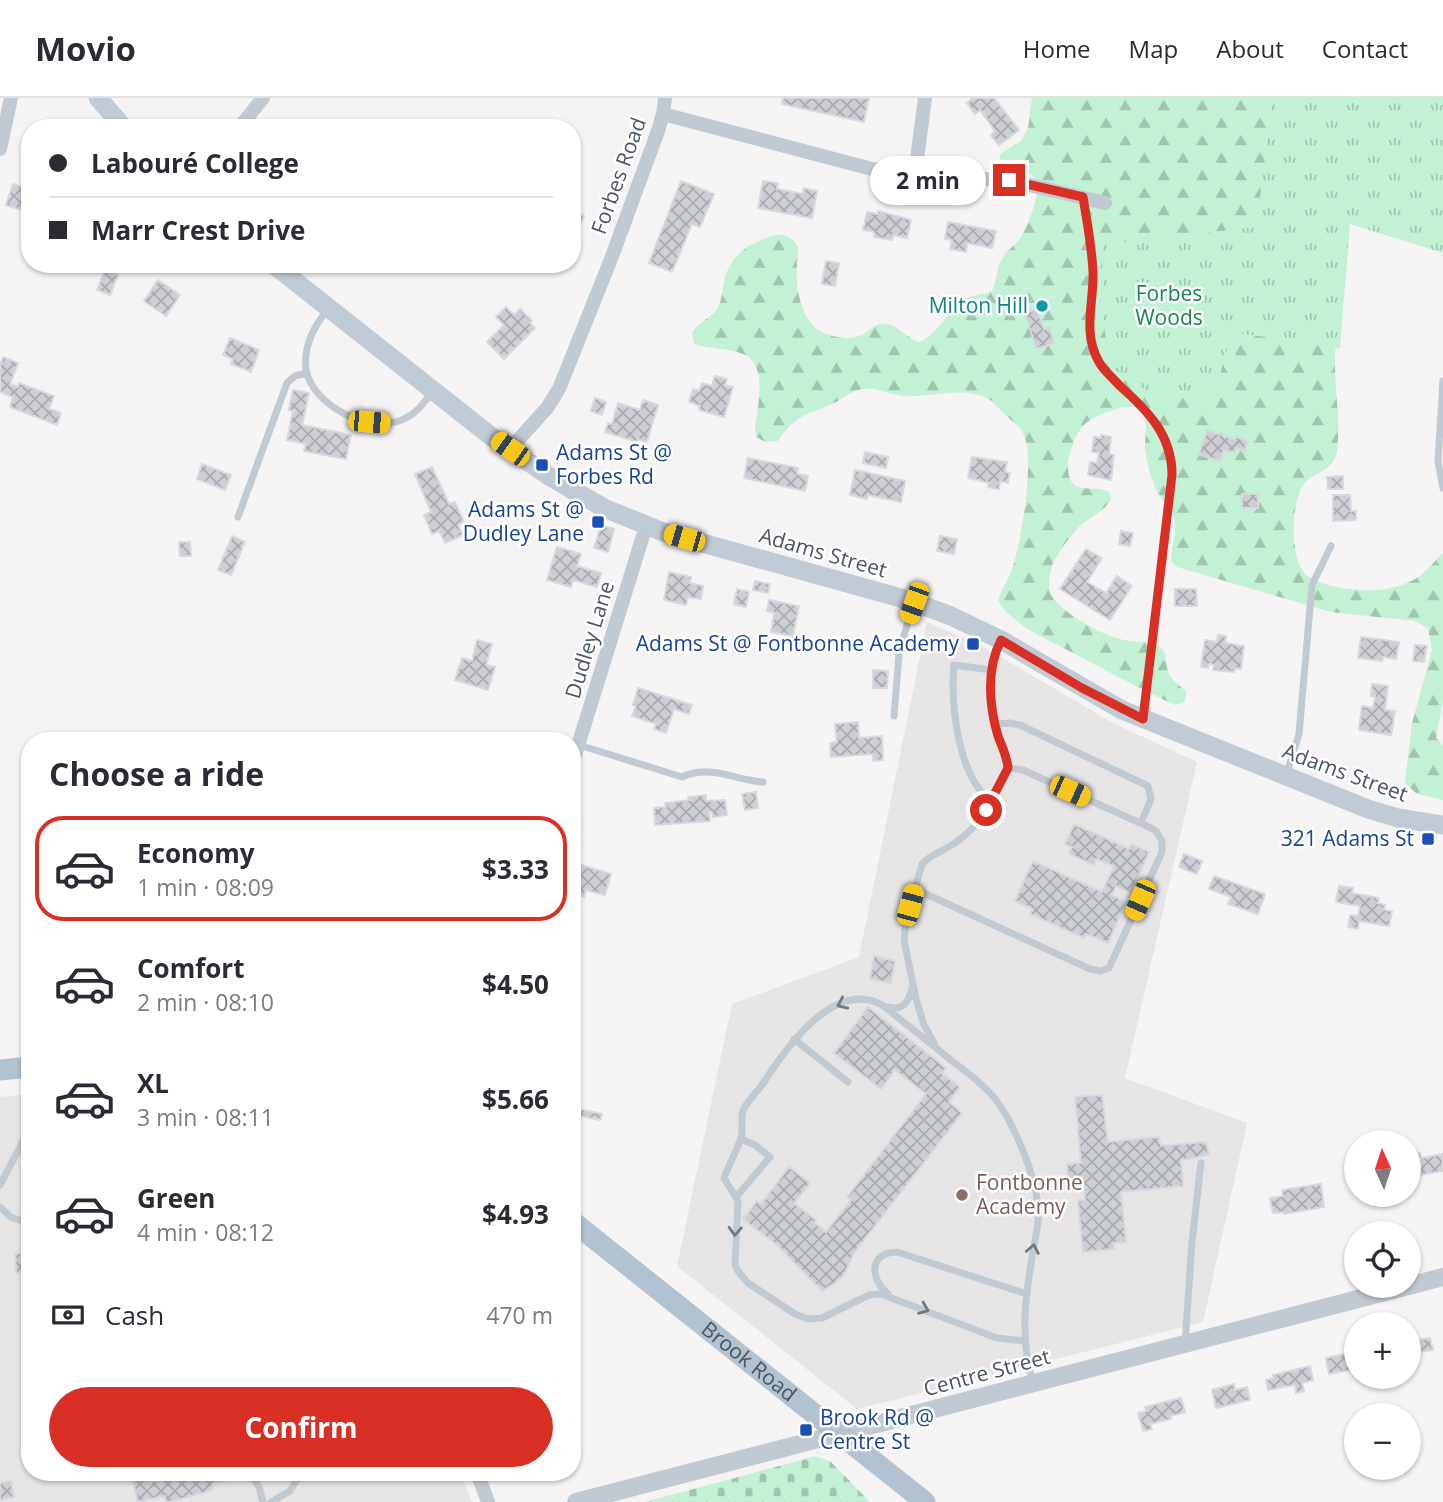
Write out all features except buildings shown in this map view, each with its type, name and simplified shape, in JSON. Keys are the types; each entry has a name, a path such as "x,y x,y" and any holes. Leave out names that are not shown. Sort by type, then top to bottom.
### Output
{"main road":[{"path":"98,98 116,119"},
{"name":"Adams Street","path":"285,273 433,391 510,449 578,494 646,526 914,603 964,621 1082,688 1143,719 1384,814 1443,825"},
{"path":"0,1070 21,1068"},
{"name":"Brook Road","path":"581,1228 925,1502"}],"street":[{"path":"0,149 11,98"},
{"path":"246,119 263,98"},
{"name":"Forbes Road","path":"510,449 547,408 559,389 611,259 663,114 664,98"},
{"path":"915,175 925,98"},
{"path":"663,114 858,166 915,175 994,178 1035,185 1105,203"},
{"name":"Dudley Lane","path":"581,738 646,526"},
{"name":"Centre Street","path":"1421,1283 1443,1277"},
{"name":"Centre Street","path":"576,1502 627,1496 839,1435 1363,1298"},
{"path":"480,1481 488,1502"}],"lane":[{"path":"1083,197 1093,273 1088,322 1094,351 1105,370 1152,415 1172,459 1143,719"},
{"path":"328,309 315,327 306,357 307,373 312,384 328,403 348,415 387,424 406,418 421,406 433,391"},
{"path":"238,517 288,383 295,376 307,373"},
{"path":"1443,381 1438,461 1443,488"},
{"path":"1286,776 1299,734 1312,585 1331,546"},
{"path":"894,716 899,654 914,603"},
{"path":"938,1049 924,1025 912,984 904,940 922,864 971,830 992,800 1008,768 995,724 991,670 994,654 1001,640"},
{"path":"991,670 954,665 952,690 955,721 964,756 980,791 992,800"},
{"path":"995,724 1010,723 1020,726 1148,786 1151,799 1141,823"},
{"path":"581,746 682,777 706,771 763,782"},
{"path":"915,889 1090,969 1104,971 1112,963 1162,852 1162,841 1141,823 1023,769 1008,768"},
{"path":"737,1196 727,1186 724,1178 740,1139 743,1109 794,1039 820,1016 846,1002 868,999 892,1008 903,1006 910,997 912,984"},
{"path":"881,1005 982,1085 998,1103 1016,1134 1030,1170 1039,1216 1027,1294 1025,1341 1026,1359 1033,1384"},
{"path":"794,1039 848,1082"},
{"path":"740,1139 755,1145 770,1157 737,1196 734,1258 738,1271 748,1283 795,1314 808,1319 822,1318 869,1295 888,1294 997,1338 1025,1341"},
{"path":"0,1185 21,1154"},
{"path":"1185,1345 1201,1163"},
{"path":"0,1208 10,1217 21,1221"},
{"path":"888,1294 876,1280 875,1267 880,1257 891,1252 913,1256 1027,1294"},
{"path":"255,1481 263,1502"},
{"path":"271,1502 290,1491 296,1481"}],"shaded area":[{"name":"Fontbonne Academy","path":"927,622 980,645 1113,723 1197,762 1125,1078 1247,1123 1203,1322 857,1409 677,1266 732,1004 859,957"},
{"path":"21,1095 21,1481 464,1481 472,1502 0,1502 0,1097"}],"green space":[{"path":"1032,98 1443,98 1353,221 1347,224 1335,356 1337,451 1332,463 1302,487 1296,506 1294,532 1297,556 1305,574 1333,586 1359,590 1378,590 1405,584 1421,575 1443,553 1443,702 1436,738 1443,745 1443,800 1417,794 1405,783 1412,723 1432,650 1428,629 1415,621 1331,612 1177,567 1171,561 1174,519 1159,495 1148,467 1145,449 1146,422 1138,409 1118,408 1102,414 1084,425 1076,436 1068,467 1071,481 1078,487 1105,490 1110,493 1111,500 1082,524 1066,542 1053,563 1049,588 1051,595 1065,610 1095,629 1128,641 1149,643 1161,648 1168,673 1186,692 1185,702 1175,705 1032,631 1013,618 998,601 1011,572 1019,543 1028,464 1022,431 992,401 971,393 903,396 862,389 803,416 791,425 778,441 766,442 756,437 760,387 756,367 751,359 737,352 694,344 692,333 717,309 726,274 736,257 751,245 777,235 788,237 797,246 798,290 806,316 817,329 833,336 858,336 877,325 887,324 919,342 926,339 964,299 992,291 1000,263 1023,234 1037,193 1038,186 1034,177 1000,160 1000,154 1021,141 1028,128"},
{"name":"Forbes Woods","path":"1273,98 1443,98 1443,253 1350,224 1340,348 1232,332 1213,399 1146,390 1110,367 1101,304 1103,244 1256,227"},
{"path":"816,1456 831,1462 870,1502 645,1502"}],"place":[{"name":"Milton Hill","path":"1042,306"},
{"name":"Adams St @ Forbes Rd","path":"542,465"},
{"name":"Adams St @ Dudley Lane","path":"598,522"},
{"name":"Adams St @ Fontbonne Academy","path":"973,644"},
{"name":"321 Adams St","path":"1428,839"},
{"name":"Fontbonne Academy","path":"962,1195"},
{"name":"Brook Rd @ Centre St","path":"806,1430"}],"route":[{"path":"986,810 1008,768 995,724 991,691 992,661 1001,640 1082,688 1143,719 1172,475 1169,449 1152,415 1105,370 1094,351 1088,322 1092,257 1083,197 1009,180"}]}
